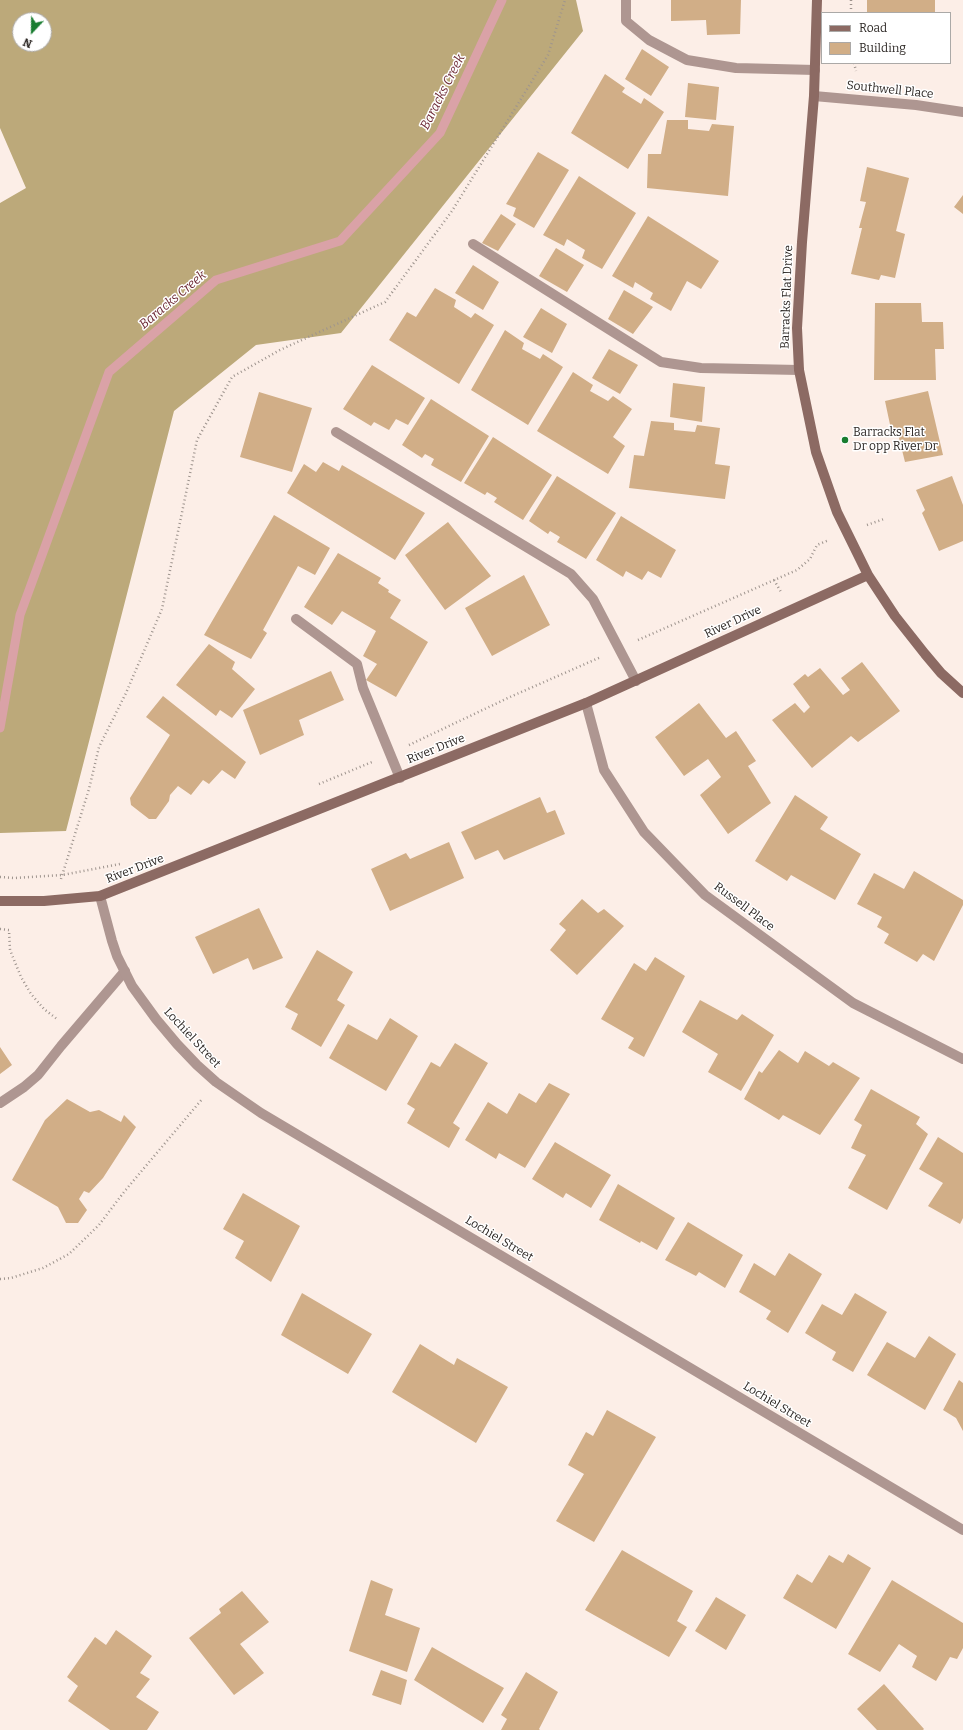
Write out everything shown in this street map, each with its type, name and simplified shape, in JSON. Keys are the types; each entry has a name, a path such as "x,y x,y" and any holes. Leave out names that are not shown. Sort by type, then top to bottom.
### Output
{"street":[{"path":"626,0 626,21 648,40 687,60 736,68 815,70"},
{"name":"Barracks Flat Drive","path":"817,0 814,96 796,328 799,370 816,452 837,512 868,575 895,616 925,654 941,673 963,693"},
{"name":"Southwell Place","path":"814,96 916,105 963,112"},
{"path":"473,244 662,362 701,368 799,370"},
{"path":"336,432 571,574 593,599 636,680"},
{"name":"River Drive","path":"0,901 55,900 100,896 586,703 868,575"},
{"path":"296,619 357,664 363,688 400,778"},
{"name":"Russell Place","path":"586,703 604,770 644,832 705,895 853,1003 963,1060"},
{"name":"Lochiel Street","path":"100,896 112,941 132,986 156,1019 197,1065 216,1082 268,1118 963,1530"},
{"path":"0,1103 38,1076 72,1032 125,972"}],"path":[{"path":"55,900 89,789 99,747 126,693 162,609 197,440 232,377 280,350 385,302 452,210 548,55 565,0"},
{"path":"851,0 851,12"},
{"path":"854,64 856,71"},
{"path":"317,785 390,754 510,697 797,570 810,559 817,545 884,519"},
{"path":"0,877 14,878 62,875 125,863"},
{"path":"0,929 9,930 10,950 21,977 31,994 44,1009 72,1032"},
{"path":"0,1280 43,1268 68,1254 99,1225 124,1192 216,1082"}],"shaded area":[{"path":"0,0 576,0 583,31 341,333 256,345 174,411 66,831 0,833 0,203 26,188 0,128"}],"building":[{"path":"671,0 741,0 740,34 707,35 706,20 671,21"},
{"path":"867,0 935,0 935,12 867,12"},
{"path":"642,49 669,67 651,96 625,79"},
{"path":"605,74 625,88 622,92 641,104 644,98 664,112 628,169 571,133"},
{"path":"688,83 719,87 716,120 685,117"},
{"path":"667,120 688,120 688,129 709,131 712,124 734,126 728,196 647,188 648,154 661,154"},
{"path":"538,152 569,170 534,228 513,216 516,208 506,204"},
{"path":"867,167 909,178 896,231 905,234 895,278 881,275 879,280 851,274 862,228 859,228 866,202 860,201"},
{"path":"579,176 636,213 602,269 582,258 585,250 567,239 564,246 543,235"},
{"path":"963,195 963,214 954,207"},
{"path":"501,214 516,224 498,251 482,243"},
{"path":"648,216 719,261 701,289 687,281 671,311 650,299 653,293 635,282 633,288 612,276"},
{"path":"556,248 584,265 567,292 539,276"},
{"path":"473,265 499,282 483,310 455,293"},
{"path":"435,288 456,300 454,307 471,318 475,313 494,325 459,384 389,340 407,312 416,317"},
{"path":"624,290 653,307 633,334 608,319"},
{"path":"875,303 921,303 922,322 943,322 944,349 935,349 936,380 874,380"},
{"path":"541,308 567,324 552,353 523,337"},
{"path":"505,330 524,343 522,349 540,359 543,354 563,367 528,425 471,390"},
{"path":"609,349 638,365 620,394 592,378"},
{"path":"372,365 425,398 408,425 396,419 389,430 374,422 371,426 343,409"},
{"path":"573,372 593,385 590,391 608,401 613,396 632,409 613,437 625,446 608,474 537,431"},
{"path":"673,383 705,387 702,422 670,417"},
{"path":"928,391 943,455 905,462 898,434 892,434 885,401"},
{"path":"259,392 312,408 292,472 240,457"},
{"path":"431,399 489,436 461,482 431,465 434,459 425,454 422,458 402,445"},
{"path":"651,421 674,423 674,430 695,432 697,425 720,428 715,464 730,466 725,499 629,488 634,455 644,456"},
{"path":"493,437 552,475 523,520 494,502 497,498 487,492 485,495 464,483"},
{"path":"323,462 339,471 342,465 425,513 395,560 287,493 304,464 316,472"},
{"path":"557,476 616,513 586,559 557,542 560,537 550,531 548,534 529,521"},
{"path":"952,476 963,505 963,541 939,551 922,513 925,510 916,490"},
{"path":"274,515 330,548 315,575 298,566 263,630 267,633 251,659 204,635"},
{"path":"621,516 676,550 661,578 648,571 642,580 626,571 623,577 596,560"},
{"path":"448,522 491,576 445,610 405,555"},
{"path":"338,553 381,578 378,583 389,590 388,592 401,600 390,618 428,642 396,697 366,680 377,664 363,656 376,631 342,611 332,625 304,607"},
{"path":"524,575 550,625 492,656 465,608"},
{"path":"209,644 235,662 232,669 255,689 232,718 220,710 216,716 176,685"},
{"path":"862,662 900,711 858,742 851,736 812,768 772,720 795,703 804,713 810,707 793,684 805,674 808,677 820,668 843,695 850,690 841,678"},
{"path":"331,671 344,700 299,720 304,735 260,755 243,710"},
{"path":"163,696 246,762 235,779 222,770 209,784 203,780 191,795 178,786 170,795 169,801 156,819 149,819 131,805 130,798 170,735 146,717"},
{"path":"699,703 726,738 736,731 756,761 748,766 771,803 728,834 700,795 721,777 708,759 684,776 655,737"},
{"path":"795,795 828,817 820,829 861,854 835,900 791,875 787,881 755,861"},
{"path":"540,797 547,813 555,810 565,834 504,860 498,850 475,860 461,832"},
{"path":"449,842 464,878 390,911 371,869 406,853 410,859"},
{"path":"914,871 963,900 963,905 934,961 923,954 917,962 884,943 889,934 877,927 882,917 857,904 874,873 904,889"},
{"path":"582,899 598,913 604,909 624,926 577,975 550,950 566,930 559,924"},
{"path":"259,908 283,958 253,970 248,958 213,974 195,937"},
{"path":"317,950 353,972 337,1000 345,1005 321,1047 291,1029 298,1014 285,1007"},
{"path":"655,957 685,976 644,1057 628,1048 634,1038 601,1019 634,963 646,971"},
{"path":"700,1000 737,1020 742,1014 774,1035 741,1091 708,1072 718,1054 682,1032"},
{"path":"390,1018 418,1036 386,1091 329,1058 348,1024 377,1040"},
{"path":"455,1043 488,1063 453,1123 460,1128 449,1148 407,1123 415,1109 407,1104 431,1062 440,1067"},
{"path":"0,1047 12,1065 0,1074"},
{"path":"779,1050 798,1063 805,1051 829,1066 833,1062 860,1078 820,1135 783,1115 779,1120 744,1099 759,1071 762,1073"},
{"path":"549,1083 570,1094 525,1168 499,1153 496,1159 465,1140 488,1102 507,1114 519,1093 536,1103"},
{"path":"871,1089 920,1117 916,1124 928,1134 887,1210 848,1188 866,1155 851,1148 862,1125 854,1120"},
{"path":"67,1099 90,1112 99,1110 121,1122 124,1115 136,1127 103,1178 89,1193 84,1191 79,1199 87,1210 78,1223 66,1223 58,1207 12,1180 45,1120"},
{"path":"938,1137 963,1153 963,1218 960,1224 928,1206 943,1183 919,1169"},
{"path":"555,1142 611,1175 591,1208 566,1193 563,1198 532,1179"},
{"path":"618,1184 675,1218 657,1250 641,1241 640,1243 599,1220"},
{"path":"243,1193 300,1226 271,1282 235,1258 244,1241 223,1229"},
{"path":"688,1222 743,1255 725,1288 699,1272 696,1276 665,1260"},
{"path":"789,1253 822,1274 788,1333 766,1319 771,1311 739,1292 754,1263 775,1276"},
{"path":"302,1293 372,1334 348,1374 281,1335"},
{"path":"855,1293 887,1312 853,1372 832,1360 836,1352 805,1333 822,1304 842,1315"},
{"path":"929,1336 956,1354 925,1410 867,1375 887,1342 915,1358"},
{"path":"420,1344 454,1365 457,1358 508,1387 476,1443 392,1392"},
{"path":"959,1380 963,1383 963,1431 956,1418 943,1410"},
{"path":"607,1410 656,1437 594,1542 556,1521 584,1474 568,1465 586,1432 593,1436"},
{"path":"622,1550 693,1591 677,1621 687,1627 669,1657 585,1610"},
{"path":"848,1554 871,1568 836,1629 783,1598 797,1574 812,1583 829,1555 843,1563"},
{"path":"371,1580 393,1589 385,1615 420,1628 407,1672 349,1651"},
{"path":"892,1580 963,1623 963,1648 957,1659 950,1657 936,1681 912,1667 917,1656 899,1644 880,1672 848,1654"},
{"path":"242,1591 269,1622 240,1644 264,1673 234,1695 189,1638 221,1613 219,1609"},
{"path":"716,1597 746,1615 726,1650 695,1631"},
{"path":"116,1630 152,1656 140,1673 150,1679 136,1697 159,1712 147,1730 110,1730 68,1701 78,1686 67,1677 95,1637 106,1645"},
{"path":"432,1647 504,1688 483,1723 414,1680"},
{"path":"381,1670 407,1680 401,1705 372,1695"},
{"path":"526,1672 558,1692 539,1729 540,1730 501,1730 507,1719 501,1715"},
{"path":"884,1684 924,1729 923,1730 877,1730 857,1709"}],"waterway":[{"name":"Baracks Creek","path":"0,728 20,615 109,372 216,280 340,241 440,133 502,0"}],"place":[{"name":"Barracks Flat Dr opp River Dr","path":"845,440"}]}
